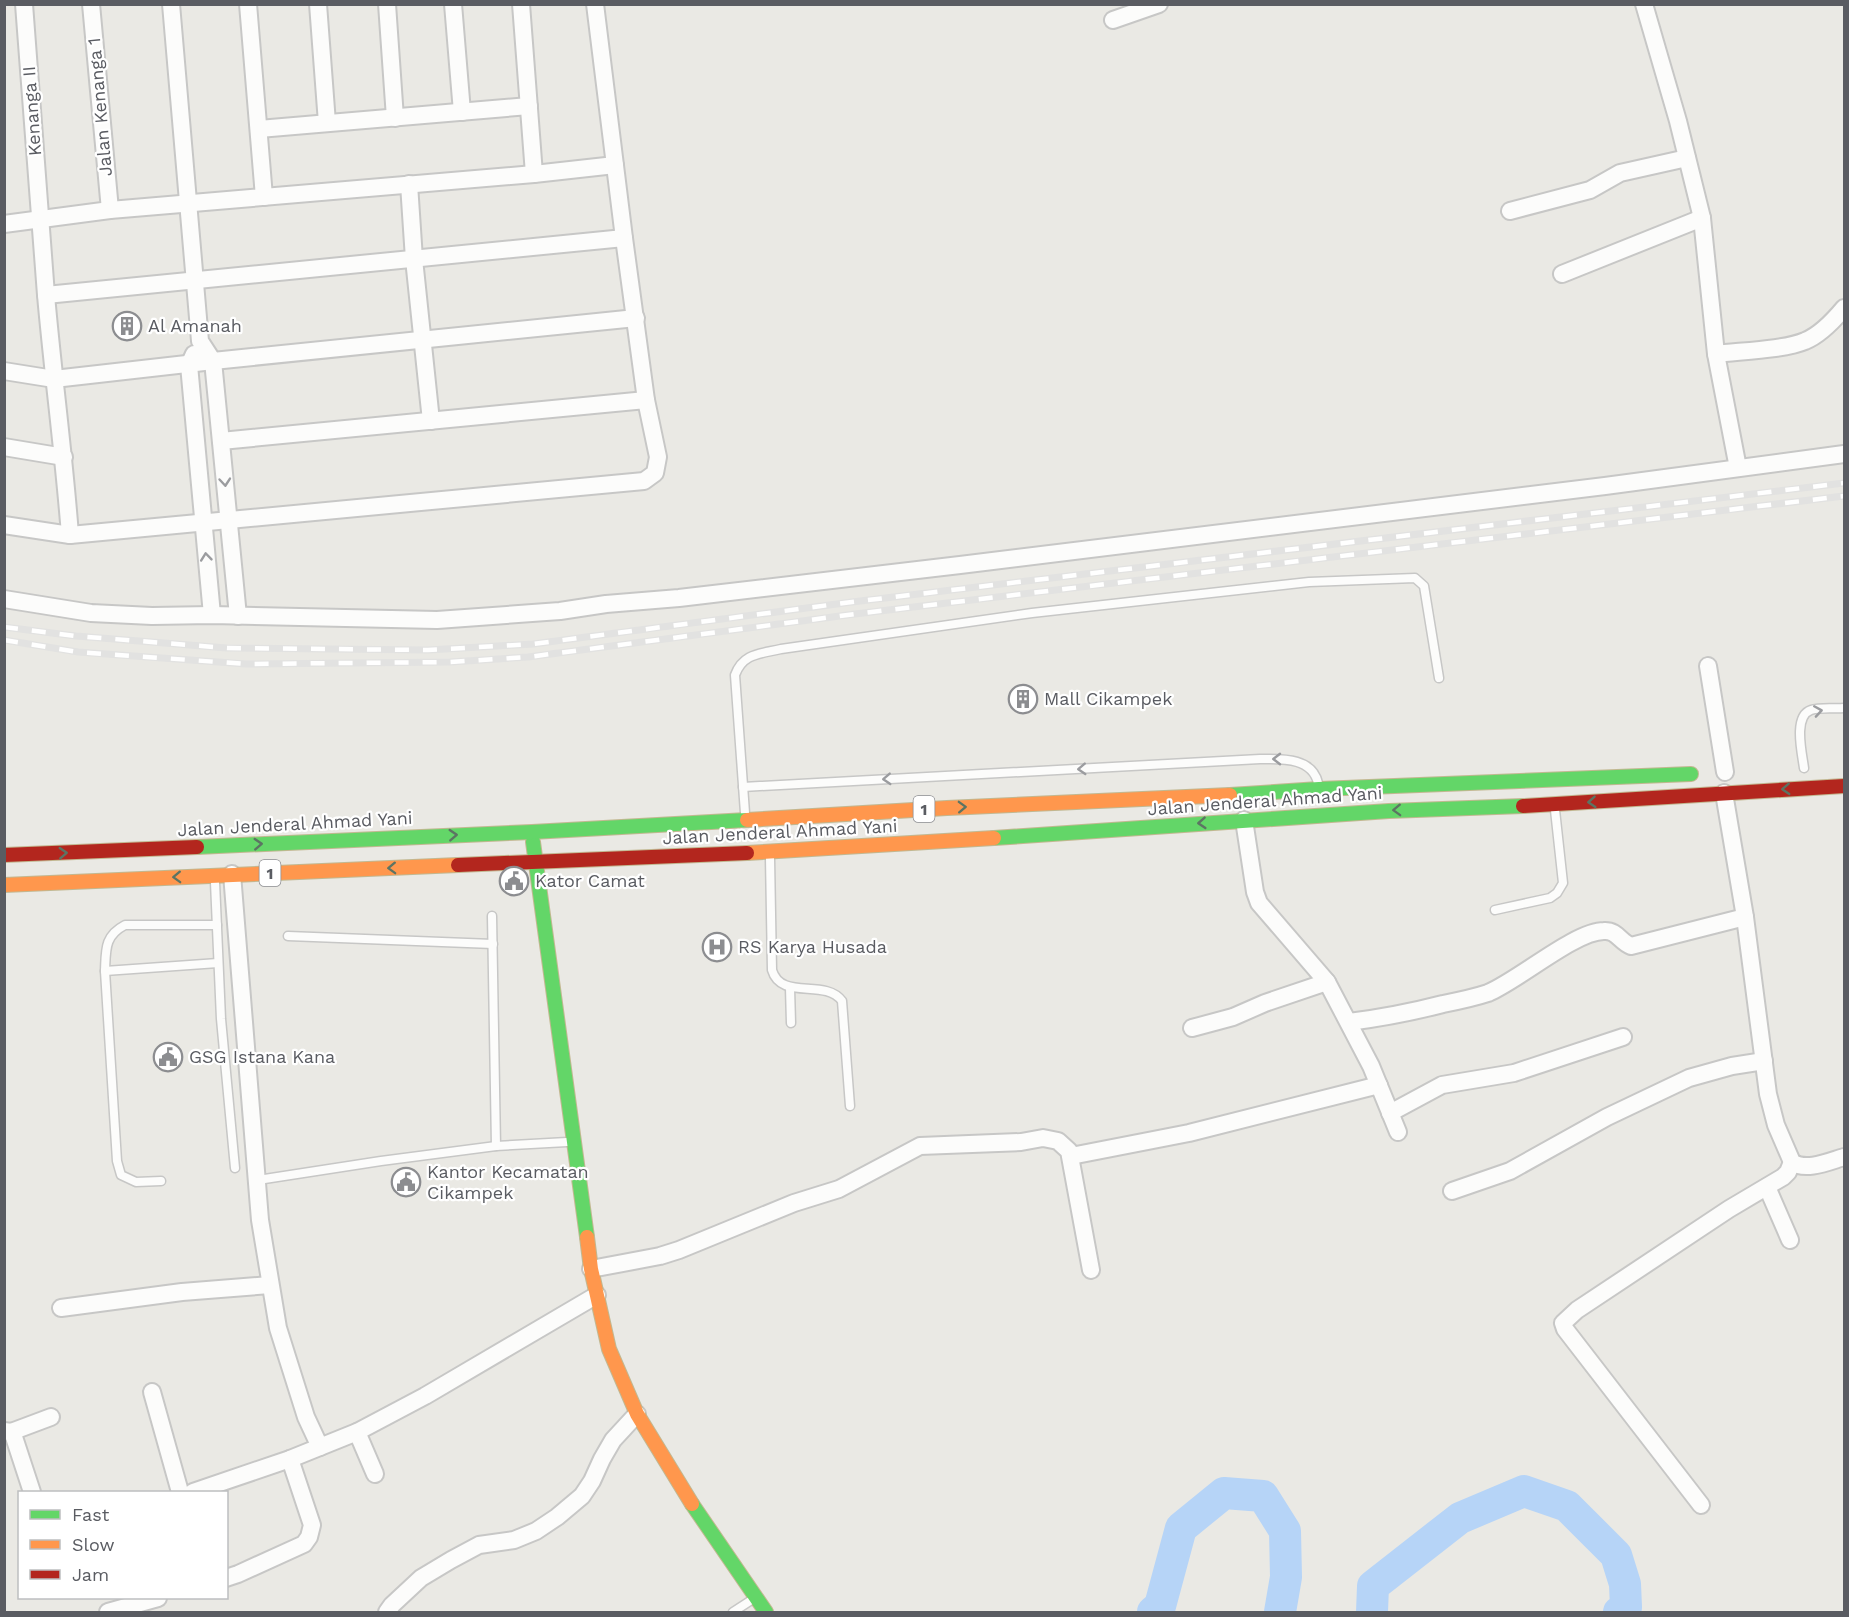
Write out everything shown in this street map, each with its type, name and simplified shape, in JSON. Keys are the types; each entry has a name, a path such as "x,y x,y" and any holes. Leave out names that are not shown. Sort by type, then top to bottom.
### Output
{"highway":[{"name":"Jalan Jenderal Ahmad Yani","path":"4,855 532,832 851,813 1207,797 1319,789 1721,772"},
{"name":"Jalan Jenderal Ahmad Yani","path":"4,885 770,851 1389,811 1554,805 1845,786"},
{"path":"851,813 855,846"},
{"path":"532,832 591,1269 609,1349 637,1414 681,1488 766,1612"}],"street":[{"name":"Kenanga II","path":"24,4 46,295 64,457 70,536"},
{"name":"Jalan Kenanga 1","path":"91,4 110,210"},
{"path":"171,4 200,341 213,361 238,616"},
{"path":"248,4 264,197"},
{"path":"318,4 327,123"},
{"path":"387,4 395,118"},
{"path":"453,4 462,112"},
{"path":"521,4 534,174"},
{"path":"4,525 70,536 644,481 655,473 658,457 646,400 595,4"},
{"path":"1113,20 1159,4"},
{"path":"1644,4 1702,218 1716,354 1738,468"},
{"path":"259,129 530,106"},
{"path":"1510,211 1590,190 1620,173 1687,158"},
{"path":"4,224 110,210 615,165"},
{"path":"409,184 414,259 431,421"},
{"path":"1562,274 1702,218"},
{"path":"46,295 624,238"},
{"path":"1716,354 1788,346 1805,341 1818,333 1845,308"},
{"path":"4,371 54,379 636,318"},
{"path":"200,341 189,365 212,615"},
{"path":"221,441 646,400"},
{"path":"4,447 64,457"},
{"path":"4,599 91,612 152,616 212,615 437,620 560,611 960,565 1845,454"},
{"path":"1708,666 1721,772"},
{"path":"1724,793 1744,917 1768,1094 1776,1125 1792,1162 1797,1165 1806,1166 1845,1157"},
{"path":"1244,820 1255,892 1259,903 1327,982 1371,1066 1398,1132"},
{"path":"232,874 260,1220 278,1328 306,1417 320,1447"},
{"path":"1349,1022 1387,1018 1488,993 1566,946 1603,930 1618,935 1624,943 1630,946 1744,917"},
{"path":"1192,1028 1233,1017 1265,1003 1327,982"},
{"path":"1390,1113 1442,1084 1514,1073 1623,1037"},
{"path":"1452,1191 1510,1171 1608,1117 1689,1078 1732,1066 1764,1061"},
{"path":"1071,1156 1189,1133 1379,1085"},
{"path":"591,1269 660,1256 694,1245 794,1203 839,1189 920,1146 1021,1142 1043,1138 1058,1141 1071,1156 1091,1270"},
{"path":"1701,1504 1565,1329 1563,1323 1577,1310 1729,1209 1783,1177 1792,1162"},
{"path":"1767,1187 1790,1240"},
{"path":"61,1308 182,1292 270,1285"},
{"path":"196,1491 290,1459 357,1432 425,1395 597,1294"},
{"path":"152,1392 180,1491"},
{"path":"387,1612 421,1578 451,1560 479,1545 514,1540 537,1531 557,1517 582,1496 613,1440 637,1414"},
{"path":"32,1491 14,1437 8,1431 51,1417"},
{"path":"357,1432 375,1474"},
{"path":"228,1578 304,1544 309,1537 312,1525 290,1459"},
{"path":"108,1612 154,1599"}],"lane":[{"path":"746,819 735,675 739,664 750,656 781,649 1044,611 1309,582 1415,578 1424,586 1439,678"},
{"path":"1803,768 1800,725 1803,716 1810,710 1845,708"},
{"path":"743,787 1288,759 1300,762 1313,771 1319,789"},
{"path":"1495,910 1550,898 1561,887 1563,883 1554,805"},
{"path":"770,851 772,970 778,982 790,988 828,992 838,996 842,1001 850,1106"},
{"path":"215,875 221,1019 235,1168"},
{"path":"492,916 496,1146"},
{"path":"161,1181 136,1182 121,1175 117,1161 105,971 106,944 116,930 126,925 217,925"},
{"path":"288,936 493,944"},
{"path":"105,971 218,963"},
{"path":"790,988 791,1023"},
{"path":"258,1180 496,1146 574,1142"},
{"path":"733,1612 755,1598"}],"waterway":[{"path":"1372,1612 1373,1586 1460,1518 1524,1491 1567,1506 1616,1555 1625,1584 1626,1607 1619,1612"},
{"path":"1153,1612 1160,1606 1181,1528 1224,1493 1263,1496 1285,1531 1286,1577 1280,1612"}],"railway":[{"path":"4,627 76,636 227,648 428,650 533,644 852,602 1844,483"},
{"path":"4,640 78,652 246,664 450,662 528,657 855,614 1844,496"}],"traffic: fast":[{"path":"1230,795 1319,789 1691,774"},
{"path":"994,838 1389,811 1523,806"},
{"path":"197,847 747,820"},
{"path":"533,842 587,1237"},
{"path":"692,1504 766,1612"}],"traffic: slow":[{"path":"747,820 1230,795"},
{"path":"747,853 994,838"},
{"path":"4,885 458,865"},
{"path":"587,1237 591,1269 609,1349 637,1414 692,1504"}],"traffic: jam":[{"path":"1523,806 1844,786"},
{"path":"4,855 197,847"},
{"path":"458,865 747,853"}],"place":[{"name":"Al Amanah","path":"127,326"},
{"name":"Mall Cikampek","path":"1023,699"},
{"name":"Kator Camat","path":"514,881"},
{"name":"RS Karya Husada","path":"717,947"},
{"name":"GSG Istana Kana","path":"168,1057"},
{"name":"Kantor Kecamatan Cikampek","path":"406,1182"}]}
